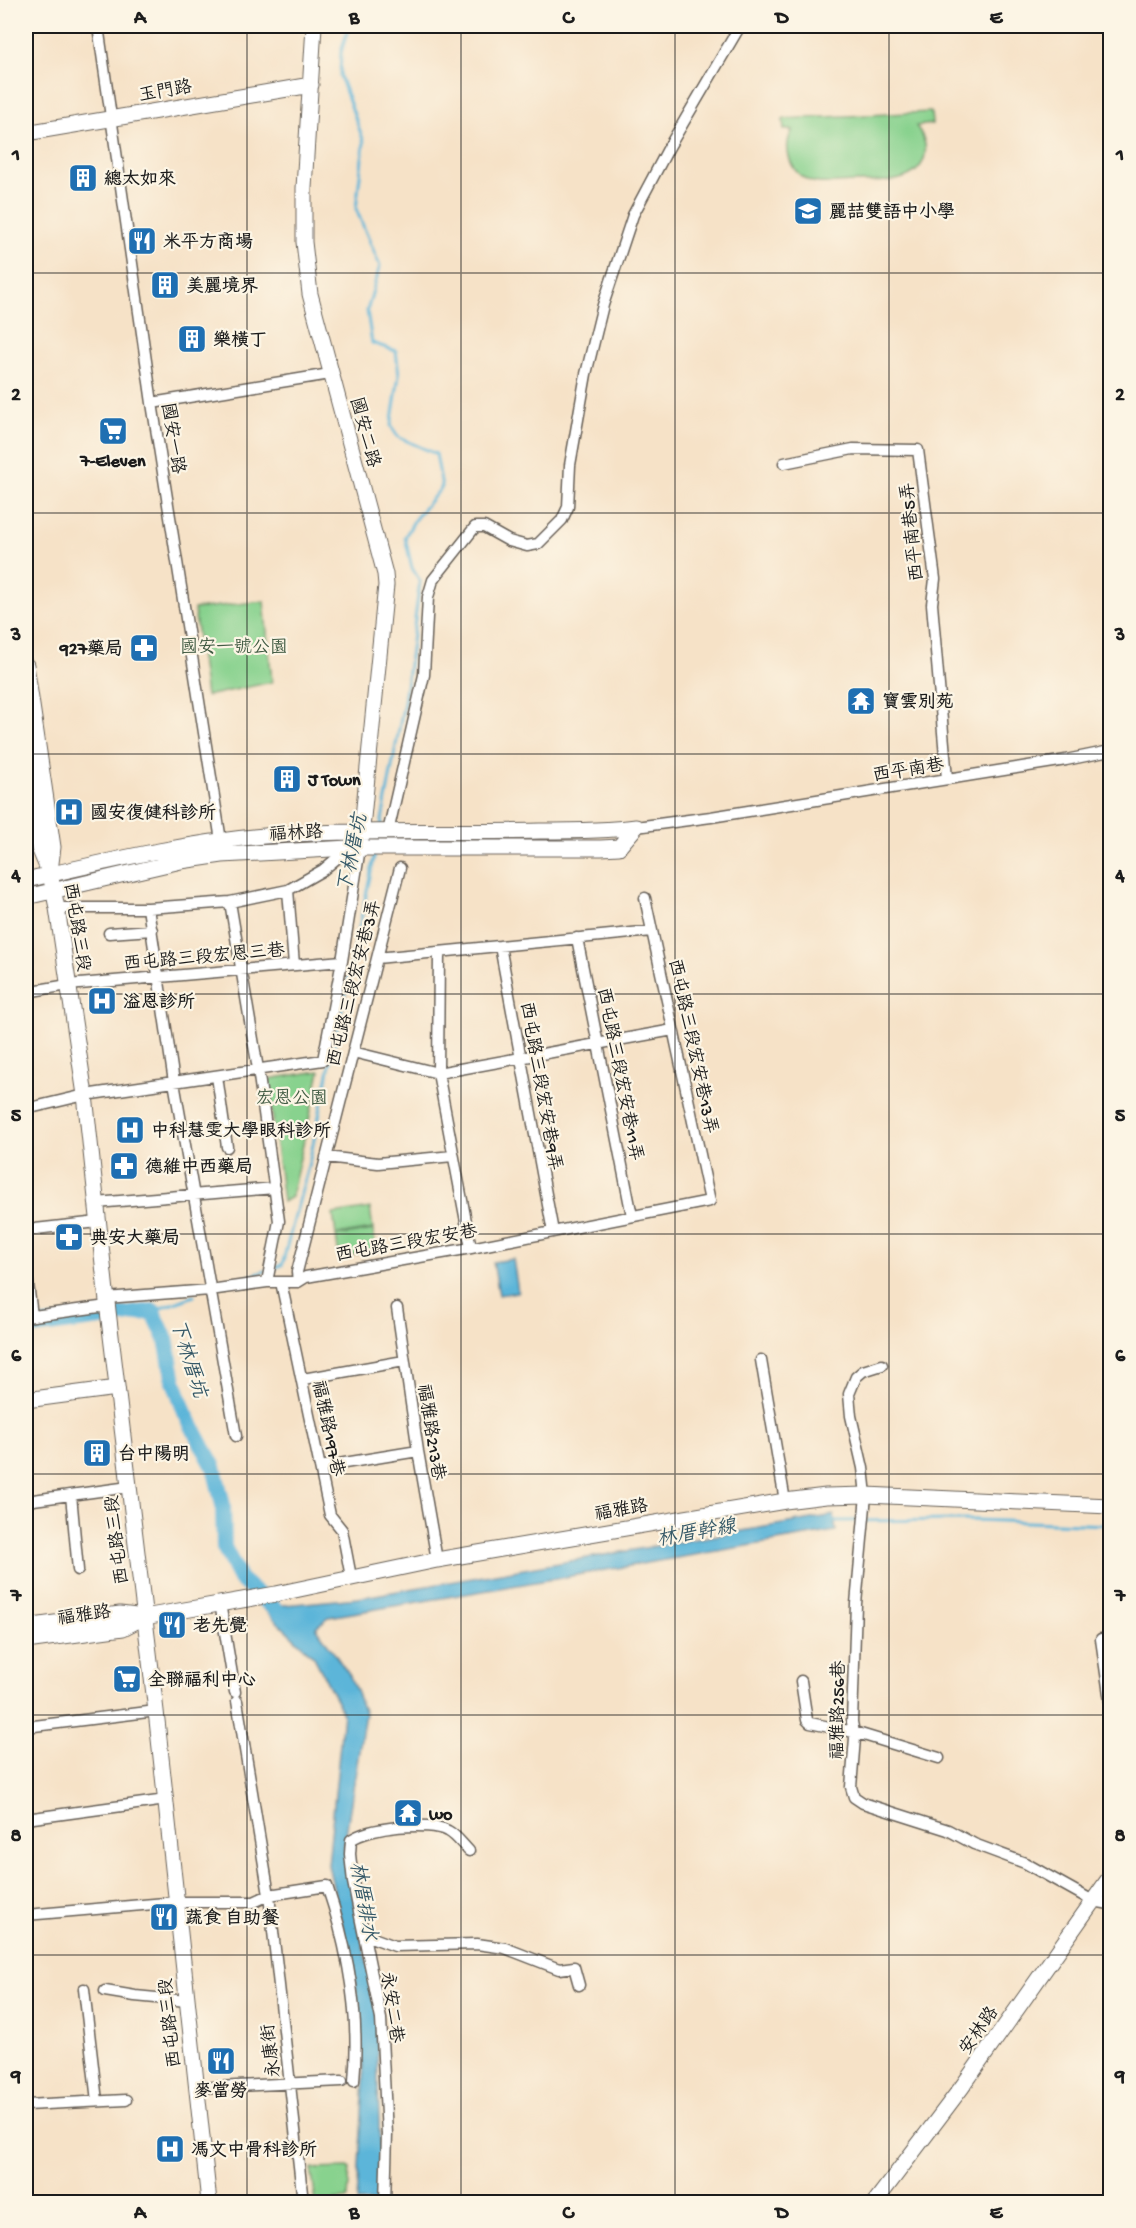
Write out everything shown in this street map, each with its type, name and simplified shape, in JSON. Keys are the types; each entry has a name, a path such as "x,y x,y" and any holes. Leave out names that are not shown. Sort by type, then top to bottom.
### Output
{"street":[{"name":"國安一路","path":"98,26 152,403 222,848"},
{"name":"國安二路","path":"314,26 304,188 304,242 309,294 386,585 371,840"},
{"path":"26,1109 85,1095 323,1060 342,961 371,840 424,675 428,597 433,580 475,527 484,526 509,541 527,546 538,544 562,520 568,507 570,465 589,363 603,305 633,215 669,147 740,26"},
{"name":"玉門路","path":"26,133 311,85"},
{"path":"152,403 330,374"},
{"name":"西平南巷5弄","path":"784,463 853,449 918,450 935,579 932,604 947,779"},
{"name":"西屯路三段","path":"26,665 53,847 50,874 52,890 57,908 85,1095 166,1800 209,2202"},
{"name":"西平南巷","path":"711,817 1066,760 1110,750"},
{"name":"西屯路三段","path":"26,752 39,848 50,874"},
{"name":"福林路","path":"26,897 181,861 222,848 277,835 371,840 603,830 711,817"},
{"path":"57,908 148,908 230,902 288,890 371,840"},
{"name":"福林路","path":"26,880 50,874 222,848"},
{"name":"西屯路三段宏安巷3弄","path":"298,1282 297,1272 400,868"},
{"path":"288,890 294,965"},
{"name":"西屯路三段宏安巷13弄","path":"645,898 710,1201"},
{"path":"230,902 258,1070 279,1221 267,1282"},
{"path":"148,908 174,1082 236,1436"},
{"path":"110,933 152,930"},
{"path":"377,958 652,931"},
{"name":"西屯路三段宏安巷11弄","path":"577,938 632,1216"},
{"name":"西屯路三段宏安巷9弄","path":"500,946 553,1232"},
{"path":"440,952 438,1073 471,1248"},
{"name":"西屯路三段宏恩三巷","path":"26,992 68,985 342,961"},
{"path":"353,1052 438,1073 673,1030"},
{"path":"217,1076 227,1147"},
{"path":"326,1157 378,1162 453,1156"},
{"path":"96,1203 275,1188"},
{"name":"西屯路三段宏安巷","path":"29,1317 108,1310 210,1290 267,1282 298,1282 306,1276 471,1248 710,1201"},
{"path":"26,1230 98,1221"},
{"path":"26,1267 29,1317"},
{"name":"福雅路197巷","path":"281,1282 330,1515 342,1530 351,1577"},
{"name":"福雅路213巷","path":"397,1308 437,1560"},
{"path":"761,1360 785,1501"},
{"path":"303,1379 404,1361"},
{"name":"福雅路256巷","path":"882,1365 863,1371 856,1377 849,1394 866,1495 856,1604 851,1787 854,1797 863,1803 930,1823 974,1844 1026,1863 1093,1901 1110,1904"},
{"path":"26,1400 117,1389"},
{"path":"321,1467 418,1451"},
{"path":"26,1501 129,1486"},
{"path":"71,1495 78,1570"},
{"name":"福雅路","path":"26,1641 123,1628 144,1617 276,1594 437,1560 785,1501 826,1496 866,1495 1110,1506"},
{"name":"永康街","path":"220,1603 269,1895 303,2202"},
{"name":"福雅路","path":"26,1627 120,1614 144,1617"},
{"path":"1101,1639 1110,1701"},
{"path":"801,1681 807,1720 810,1723 854,1732 939,1758"},
{"path":"26,1728 156,1711"},
{"path":"26,1819 166,1800"},
{"path":"351,1840 354,1829 358,1827 411,1822"},
{"path":"351,1840 361,1833 378,1829 430,1826 450,1831 469,1851"},
{"name":"永安二巷","path":"351,1840 353,1882 381,2019 387,2134 385,2202"},
{"name":"安林路","path":"875,2202 962,2087 1110,1877"},
{"path":"26,1915 177,1902 254,1902 269,1895 327,1886 345,1952 354,2008 356,2048 354,2081"},
{"path":"365,1935 396,1946 477,1944 505,1948 559,1969 574,1967 579,1984"},
{"path":"84,1989 97,2101"},
{"path":"105,1991 187,2001"},
{"path":"196,2088 342,2081"},
{"path":"26,2104 126,2100"}],"green space":[{"path":"931,112 932,124 916,126 924,142 922,164 917,170 900,179 818,183 799,174 790,161 788,145 793,130 784,130 783,119"},
{"name":"國安一號公園","path":"264,601 272,682 206,696 194,609"},
{"name":"宏恩公園","path":"320,1071 291,1197 283,1202 268,1079"},
{"path":"370,1208 373,1229 336,1235 333,1214"},
{"path":"373,1230 376,1251 339,1257 336,1236"},
{"path":"350,2168 348,2199 316,2202 311,2169"}],"water":[{"path":"513,1259 518,1292 499,1295 493,1262"},
{"path":"834,1515 836,1531 329,1617 316,1627 350,1676 365,1713 344,1847 376,2002 380,2159 377,2202 357,2202 364,2078 355,1978 328,1865 343,1713 314,1657 262,1607 358,1598"}],"waterway":[{"name":"下林厝坑","path":"349,26 341,52 340,76 364,142 356,209 380,266 367,311 372,343 396,351 399,375 391,426 398,437 436,454 442,487 415,519 405,537 412,568 420,581 404,702 381,826"},
{"name":"下林厝坑","path":"271,1269 282,1265 309,1163 375,853"},
{"name":"下林厝坑","path":"235,1282 265,1271"},
{"name":"下林厝坑","path":"153,1311 194,1296"},
{"name":"下林厝坑","path":"26,1328 153,1311 166,1339 174,1381 185,1413 214,1467 223,1505 224,1547 240,1579 289,1621"},
{"name":"林厝幹線","path":"833,1521 975,1520 1110,1525"}],"place":[{"name":"總太如來","path":"83,178"},
{"name":"麗喆雙語中小學","path":"808,211"},
{"name":"米平方商場","path":"142,241"},
{"name":"美麗境界","path":"165,285"},
{"name":"樂橫丁","path":"192,339"},
{"name":"7-Eleven","path":"113,431"},
{"name":"927藥局","path":"144,648"},
{"name":"寶雲別苑","path":"861,701"},
{"name":"J Town","path":"287,779"},
{"name":"國安復健科診所","path":"69,812"},
{"name":"溢恩診所","path":"102,1001"},
{"name":"中科慧雯大學眼科診所","path":"130,1130"},
{"name":"德維中西藥局","path":"124,1166"},
{"name":"典安大藥局","path":"69,1237"},
{"name":"台中陽明","path":"97,1453"},
{"name":"老先覺","path":"172,1625"},
{"name":"全聯福利中心","path":"127,1679"},
{"name":"wo","path":"408,1813"},
{"name":"蔬食 自助餐","path":"164,1917"},
{"name":"麥當勞","path":"221,2061"},
{"name":"馮文中骨科診所","path":"170,2149"}],"water label":[{"name":"林厝排水","path":"365,1901"}]}
